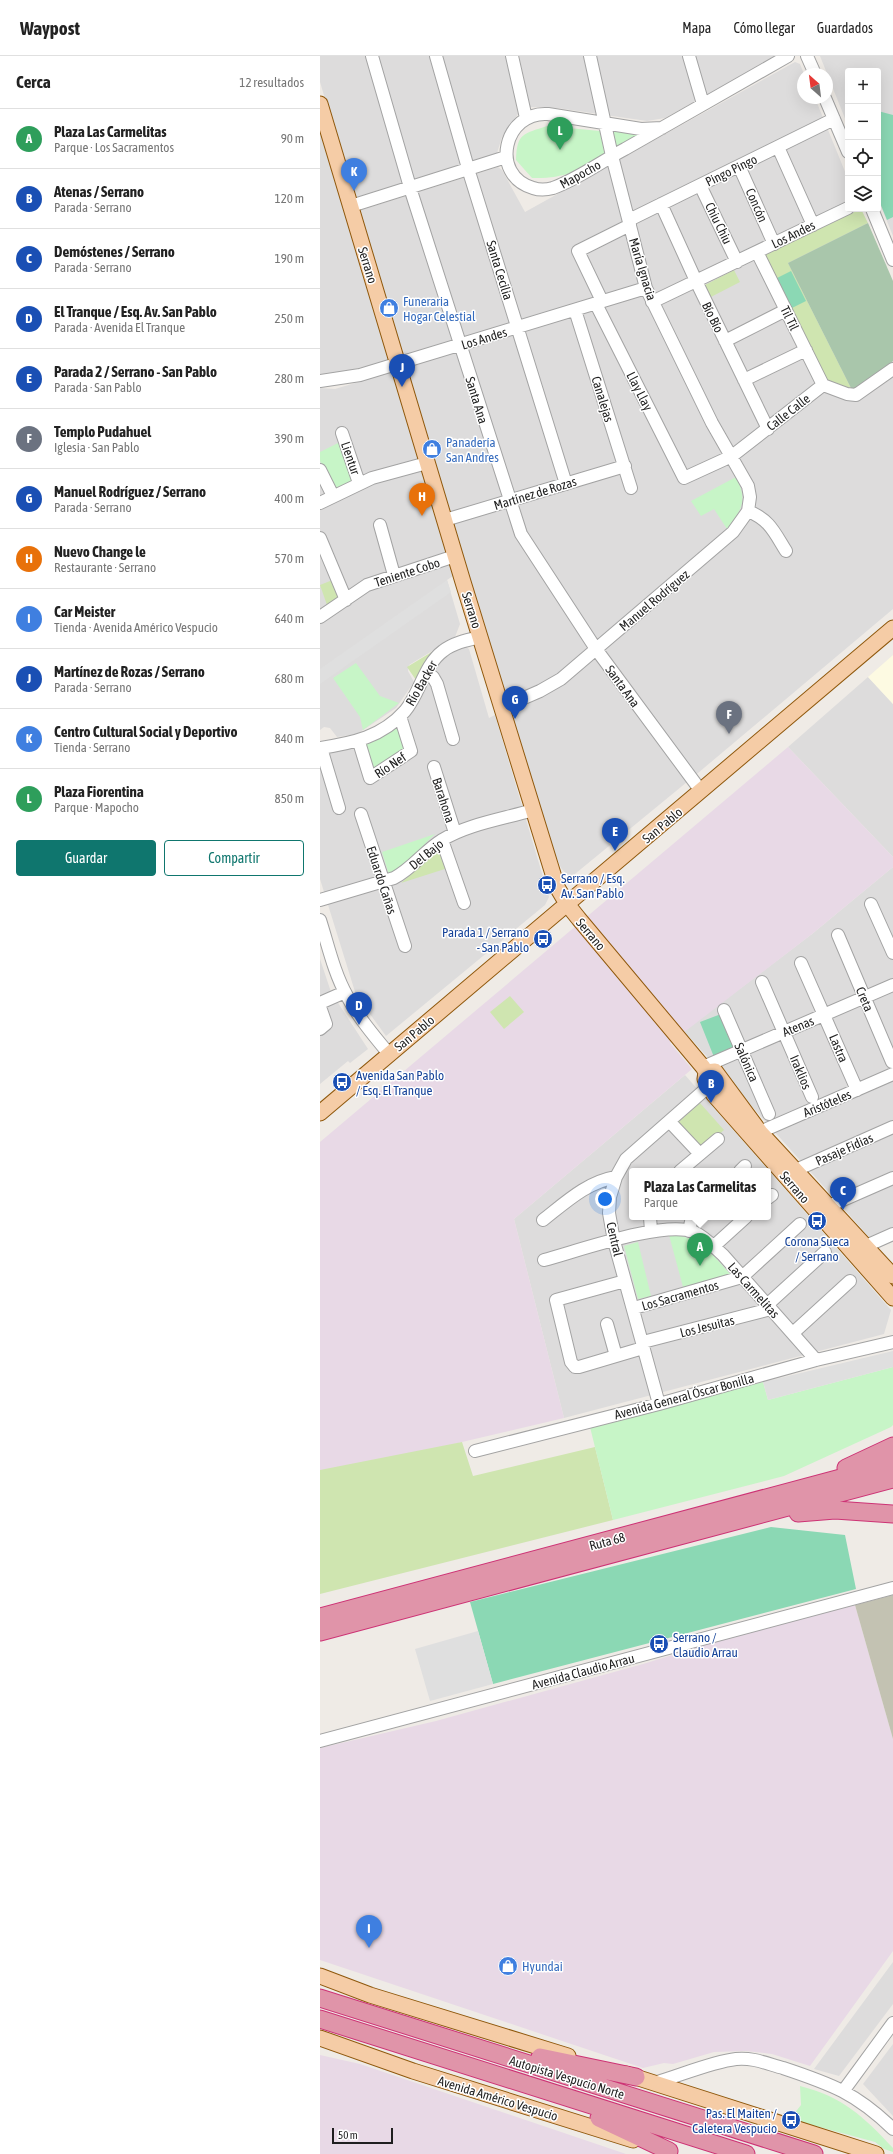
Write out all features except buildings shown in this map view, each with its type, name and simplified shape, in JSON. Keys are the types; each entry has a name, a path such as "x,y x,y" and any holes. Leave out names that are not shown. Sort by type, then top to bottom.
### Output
{"highway":[{"path":"798,1489 893,1446"},
{"name":"Ruta 68","path":"320,1617 893,1464"},
{"name":"Ruta 68","path":"320,1632 893,1479"},
{"path":"715,1527 807,1511 835,1510 893,1514"},
{"name":"Autopista Vespucio Norte","path":"320,1998 468,2046 814,2154"},
{"name":"Autopista Vespucio Norte","path":"320,2019 746,2154"},
{"path":"468,2046 522,2053 582,2067 636,2077"},
{"path":"501,2077 615,2125 673,2153"}],"main road":[{"name":"Serrano","path":"320,104 325,136 351,206 550,869 567,904 705,1070 715,1071 760,1132 893,1276"},
{"name":"San Pablo","path":"320,1113 893,628"},
{"path":"705,1070 705,1079 708,1087"},
{"name":"Serrano","path":"708,1087 893,1298"},
{"path":"320,1976 370,1994 654,2082 876,2154"},
{"name":"Avenida Américo Vespucio","path":"320,2038 413,2071 673,2153"}],"street":[{"name":"Santa Ana","path":"372,56 410,188 509,501 526,545 596,649 701,791"},
{"name":"Santa Cecilia","path":"436,56 468,169 566,484"},
{"path":"351,206 506,157 508,138 516,127 526,118 512,56"},
{"name":"María Ignacia","path":"590,56 612,156 646,288 712,423 748,486 750,497 748,511"},
{"path":"689,56 703,104"},
{"name":"Mapocho","path":"506,157 511,171 517,179 532,188 543,190 564,183 788,56"},
{"path":"807,56 812,68"},
{"path":"828,104 845,145"},
{"name":"Mapocho","path":"526,118 542,113 641,129 662,128"},
{"name":"Pingo Pingo","path":"578,251 661,204 834,119"},
{"path":"778,147 813,225"},
{"name":"Concón","path":"739,166 774,244"},
{"name":"Chiu Chiu","path":"700,185 737,262"},
{"name":"Bío Bío","path":"661,204 696,282 768,429"},
{"name":"Los Andes","path":"652,302 845,209"},
{"path":"873,212 893,260"},
{"name":"Llay Llay","path":"578,251 599,302 684,478"},
{"name":"Til Til","path":"757,252 823,385"},
{"name":"Los Andes","path":"320,381 349,377 460,345 646,288"},
{"name":"Canalejas","path":"575,310 631,488"},
{"path":"725,341 786,310"},
{"path":"744,380 806,350"},
{"name":"Calle Calle","path":"684,478 732,456 823,385 847,394 856,395 893,369"},
{"name":"Lientur","path":"342,433 360,483"},
{"path":"320,503 360,483 393,471 427,463"},
{"name":"Martínez de Rozas","path":"445,520 625,466"},
{"path":"320,470 333,496"},
{"path":"748,511 760,516 769,524 786,551"},
{"name":"Manuel Rodríguez","path":"501,708 554,684 733,532 748,511"},
{"path":"380,525 394,575"},
{"path":"320,538 346,600"},
{"name":"Teniente Cobo","path":"320,617 367,585 455,556"},
{"name":"Río Backer","path":"321,748 359,742 380,732 400,716 409,705 433,661 444,650 480,637"},
{"path":"427,674 433,677 437,684 453,739"},
{"name":"Río Nef","path":"359,742 370,778 411,751 400,716"},
{"path":"321,748 339,808"},
{"name":"Barahona","path":"434,767 455,834"},
{"name":"Del Bajo","path":"320,900 383,882 404,872 442,840 455,834 532,810"},
{"name":"Eduardo Cañas","path":"360,814 405,946"},
{"name":"Barahona","path":"442,840 464,903"},
{"path":"871,904 893,953"},
{"path":"321,926 345,992 360,1018 389,1054"},
{"name":"Creta","path":"838,936 893,1068"},
{"name":"Lastra","path":"802,963 857,1090"},
{"name":"Iraklios","path":"762,982 812,1097"},
{"name":"Atenas","path":"705,1070 742,1050 893,985"},
{"path":"320,1003 345,992"},
{"path":"320,1007 326,1024 320,1028"},
{"name":"Salónica","path":"724,1010 770,1114"},
{"name":"Aristóteles","path":"760,1132 857,1090 893,1068"},
{"name":"Central","path":"659,1404 634,1308 614,1241 609,1205 616,1177 632,1153 708,1087"},
{"path":"669,1120 700,1154"},
{"name":"Pasaje Fidias","path":"796,1170 893,1127"},
{"path":"684,1168 718,1139"},
{"path":"543,1220 589,1186 600,1181 616,1177"},
{"path":"829,1206 893,1178"},
{"path":"650,1220 651,1231"},
{"path":"690,1231 692,1220"},
{"path":"714,1246 743,1220"},
{"name":"Los Sacramentos","path":"634,1308 742,1277 800,1224"},
{"name":"Las Carmelitas","path":"544,1260 651,1231 673,1228 699,1234 714,1246 816,1360"},
{"path":"866,1246 893,1234"},
{"name":"Los Jesuitas","path":"625,1281 556,1300 572,1365 579,1367 616,1356 643,1345 769,1307 825,1252"},
{"path":"793,1333 850,1281"},
{"path":"607,1324 616,1356"},
{"name":"Avenida General Óscar Bonilla","path":"475,1451 659,1404 892,1340"},
{"name":"Avenida Claudio Arrau","path":"320,1741 893,1588"},
{"path":"844,2090 893,2024"},
{"path":"654,2082 728,2060 747,2059 819,2080 844,2090 868,2106 893,2129"}],"shaded area":[{"path":"320,56 506,56 518,114 502,137 497,153 358,197 354,196 320,82"},
{"path":"519,56 777,56 665,118 647,121 557,108 530,107"},
{"path":"820,56 893,56 893,236 881,206 881,68 845,68 845,118 833,88 833,68 825,68"},
{"path":"795,62 800,64 802,68 797,68 797,104 817,104 845,172 845,212 861,212 893,289 893,609 698,773 570,878 561,868 549,839 358,211 498,167 502,170 525,212"},
{"path":"320,130 389,361 328,375 320,375"},
{"path":"392,372 453,576 447,580 460,624 455,637 409,665 408,671 414,682 396,708 357,734 337,737 330,728 324,727 320,730 320,388 335,389"},
{"path":"447,580 451,592 320,684 320,669"},
{"path":"466,647 469,649 489,718 495,715 549,897 545,905 386,1036 356,995 320,879 320,752 357,745 371,781 417,748 407,717 444,655"},
{"path":"893,655 893,704 868,677"},
{"path":"868,677 893,704 893,857 788,747"},
{"path":"788,747 893,857 893,867 812,934 670,1043 692,1069 514,1219 564,1418 462,1442 320,1480 320,1142"},
{"path":"893,867 893,1227 869,1237 684,1031 812,934"},
{"path":"320,959 331,992 368,1049 350,1063 348,1061 320,1084"},
{"path":"685,1075 767,1168 629,1168 629,1220 771,1220 771,1173 891,1310 884,1334 564,1418 514,1219"},
{"path":"893,1351 893,1367 768,1400 763,1382"},
{"path":"893,1595 893,1739 855,1605"},
{"path":"855,1605 893,1739 893,1951 810,2066 772,2054 746,2051 714,2052 673,2064 664,2063 643,2068 320,1960 320,1748 436,1721 643,1664 728,1638"},
{"path":"478,1631 493,1684 430,1701 415,1649"},
{"path":"893,1962 893,2004 839,2076 814,2069"},
{"path":"893,2044 893,2116 863,2084"},
{"path":"320,2055 360,2064 626,2154 320,2154"}],"green space":[{"path":"881,112 893,115 893,217 887,220 881,205"},
{"path":"547,126 600,131 605,157 570,173 552,177 532,178 516,160 518,144 520,139 527,133"},
{"path":"610,127 644,133 616,149"},
{"path":"855,212 862,212 868,223 788,263 853,392 826,385 762,256"},
{"path":"868,223 893,281 893,361 853,392 788,263"},
{"path":"734,270 740,282 707,299 701,287"},
{"path":"791,271 806,301 790,309 775,279"},
{"path":"342,441 355,479 335,489 320,461 320,452"},
{"path":"736,477 742,492 742,504 740,510 727,529 714,509 701,516 691,501"},
{"path":"335,579 343,600 327,605 320,585"},
{"path":"440,647 416,680 407,667"},
{"path":"356,663 380,696 399,703 363,730 360,717 333,678"},
{"path":"399,722 407,749 373,773 364,746"},
{"path":"435,834 408,861 389,875 382,852"},
{"path":"441,848 448,868 401,883"},
{"path":"510,996 524,1012 504,1029 490,1012"},
{"path":"721,1014 735,1048 714,1057 700,1022"},
{"path":"700,1103 724,1130 700,1151 676,1124"},
{"path":"669,1235 689,1238 697,1242 712,1254 731,1275 683,1287"},
{"path":"638,1242 651,1296 638,1299 624,1246"},
{"path":"893,1367 893,1425 891,1427 784,1476 613,1520 590,1427 763,1382 768,1400"},
{"path":"462,1442 473,1476 595,1447 613,1520 320,1594 320,1470"},
{"path":"771,1527 845,1535 856,1589 493,1684 470,1602"},
{"path":"800,2086 828,2096 851,2109 872,2126 893,2148 893,2152 884,2149 875,2142 790,2119 801,2105"}],"place":[{"name":"Plaza Fiorentina","path":"560,150"},
{"name":"Centro Cultural Social y Deportivo","path":"354,191"},
{"name":"Funeraria Hogar Celestial","path":"389,308"},
{"name":"Martínez de Rozas / Serrano","path":"402,387"},
{"name":"Panadería San Andres","path":"432,449"},
{"name":"Nuevo Change le","path":"422,516"},
{"name":"Manuel Rodríguez / Serrano","path":"515,719"},
{"name":"Templo Pudahuel","path":"729,734"},
{"name":"Parada 2 / Serrano - San Pablo","path":"615,851"},
{"name":"Serrano / Esq. Av. San Pablo","path":"547,885"},
{"name":"Parada 1 / Serrano - San Pablo","path":"543,939"},
{"name":"El Tranque / Esq. Av. San Pablo","path":"359,1025"},
{"name":"Avenida San Pablo / Esq. El Tranque","path":"342,1082"},
{"name":"Atenas / Serrano","path":"711,1103"},
{"name":"Demóstenes / Serrano","path":"843,1210"},
{"name":"Corona Sueca / Serrano","path":"817,1221"},
{"name":"Plaza Las Carmelitas","path":"700,1266"},
{"name":"Serrano / Claudio Arrau","path":"659,1644"},
{"name":"Car Meister","path":"369,1948"},
{"name":"Hyundai","path":"508,1966"},
{"name":"Pas. El Maiten / Caletera Vespucio","path":"791,2120"}]}
